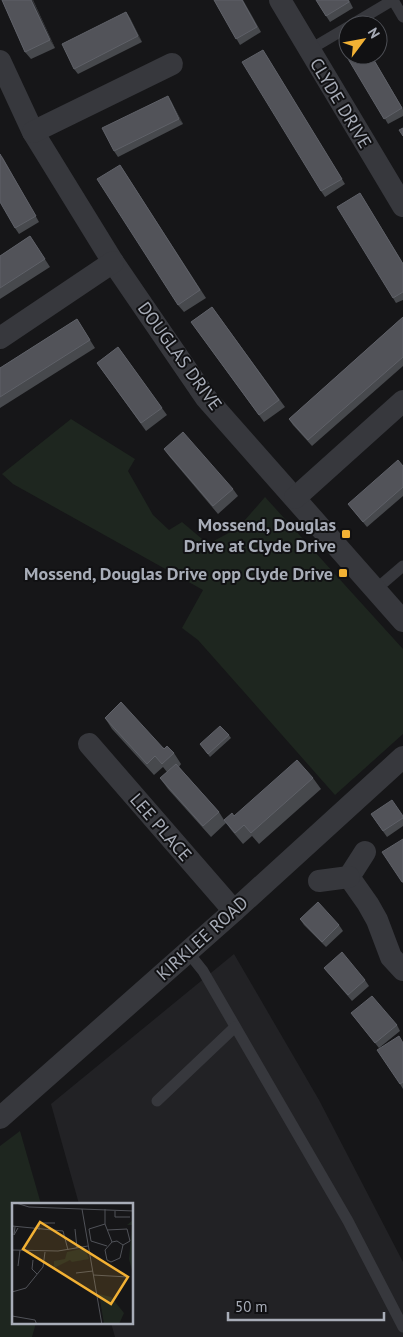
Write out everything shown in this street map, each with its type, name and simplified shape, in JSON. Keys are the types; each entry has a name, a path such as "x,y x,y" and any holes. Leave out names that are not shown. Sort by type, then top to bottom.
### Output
{"street":[{"name":"CLYDE DRIVE","path":"280,0 403,206"},
{"name":"DOUGLAS DRIVE","path":"0,61 33,132 113,262 206,398 403,620"},
{"path":"33,132 172,64"},
{"path":"0,338 113,262"},
{"path":"295,498 403,401"},
{"name":"LEE PLACE","path":"89,744 234,911"},
{"name":"KIRKLEE ROAD","path":"0,1118 234,911 403,757"},
{"path":"319,881 349,876 364,852"},
{"path":"349,876 377,920 391,957 403,970"}],"lane":[{"path":"368,15 393,0 403,17"},
{"path":"309,50 338,33"},
{"path":"375,590 403,566"},
{"path":"187,951 203,971 348,1221 403,1327"},
{"path":"157,1101 235,1027"}],"shaded area":[{"path":"71,419 135,459 128,471 153,515 169,530 182,522 208,544 238,528 265,497 403,649 403,734 335,795 198,640 182,628 203,590 13,484 2,474"},
{"path":"234,954 319,1100 403,1262 403,1337 115,1337 111,1324 134,1324 134,1203 79,1203 51,1104"},
{"path":"20,1131 41,1203 12,1203 12,1324 36,1324 32,1337 0,1337 0,1146"}],"building":[{"path":"2,0 31,0 50,40 25,52"},
{"path":"214,0 242,0 257,27 236,39"},
{"path":"316,0 348,0 349,2 326,16"},
{"path":"126,12 138,36 74,69 62,44"},
{"path":"263,50 342,179 321,191 242,62"},
{"path":"352,65 377,65 402,108 384,119"},
{"path":"168,96 179,119 114,151 102,128"},
{"path":"403,128 403,136 399,130"},
{"path":"0,154 36,216 15,228 0,202"},
{"path":"120,165 200,290 178,305 97,179"},
{"path":"360,193 403,264 403,292 393,298 337,207"},
{"path":"30,236 45,259 0,288 0,256"},
{"path":"212,307 279,400 259,415 191,322"},
{"path":"403,317 403,357 308,440 289,419"},
{"path":"77,319 90,340 0,397 0,368"},
{"path":"118,347 162,408 141,423 97,363"},
{"path":"183,432 233,489 213,506 164,449"},
{"path":"398,460 403,466 403,487 363,522 348,504"},
{"path":"121,702 164,749 167,746 174,753 162,764 155,756 147,764 105,718"},
{"path":"220,726 229,735 208,754 200,744"},
{"path":"297,760 313,778 251,833 244,825 235,833 224,820 232,813 234,816"},
{"path":"176,764 219,812 203,826 160,778"},
{"path":"392,800 403,818 383,831 371,814"},
{"path":"403,839 403,882 402,882 382,852"},
{"path":"318,902 339,925 322,942 300,919"},
{"path":"342,952 365,980 348,995 324,968"},
{"path":"372,996 397,1025 375,1043 351,1013"},
{"path":"399,1036 403,1043 403,1082 400,1084 377,1050"}],"place":[{"name":"Mossend, Douglas Drive at Clyde Drive","path":"346,534"},
{"name":"Mossend, Douglas Drive opp Clyde Drive","path":"343,573"}]}
